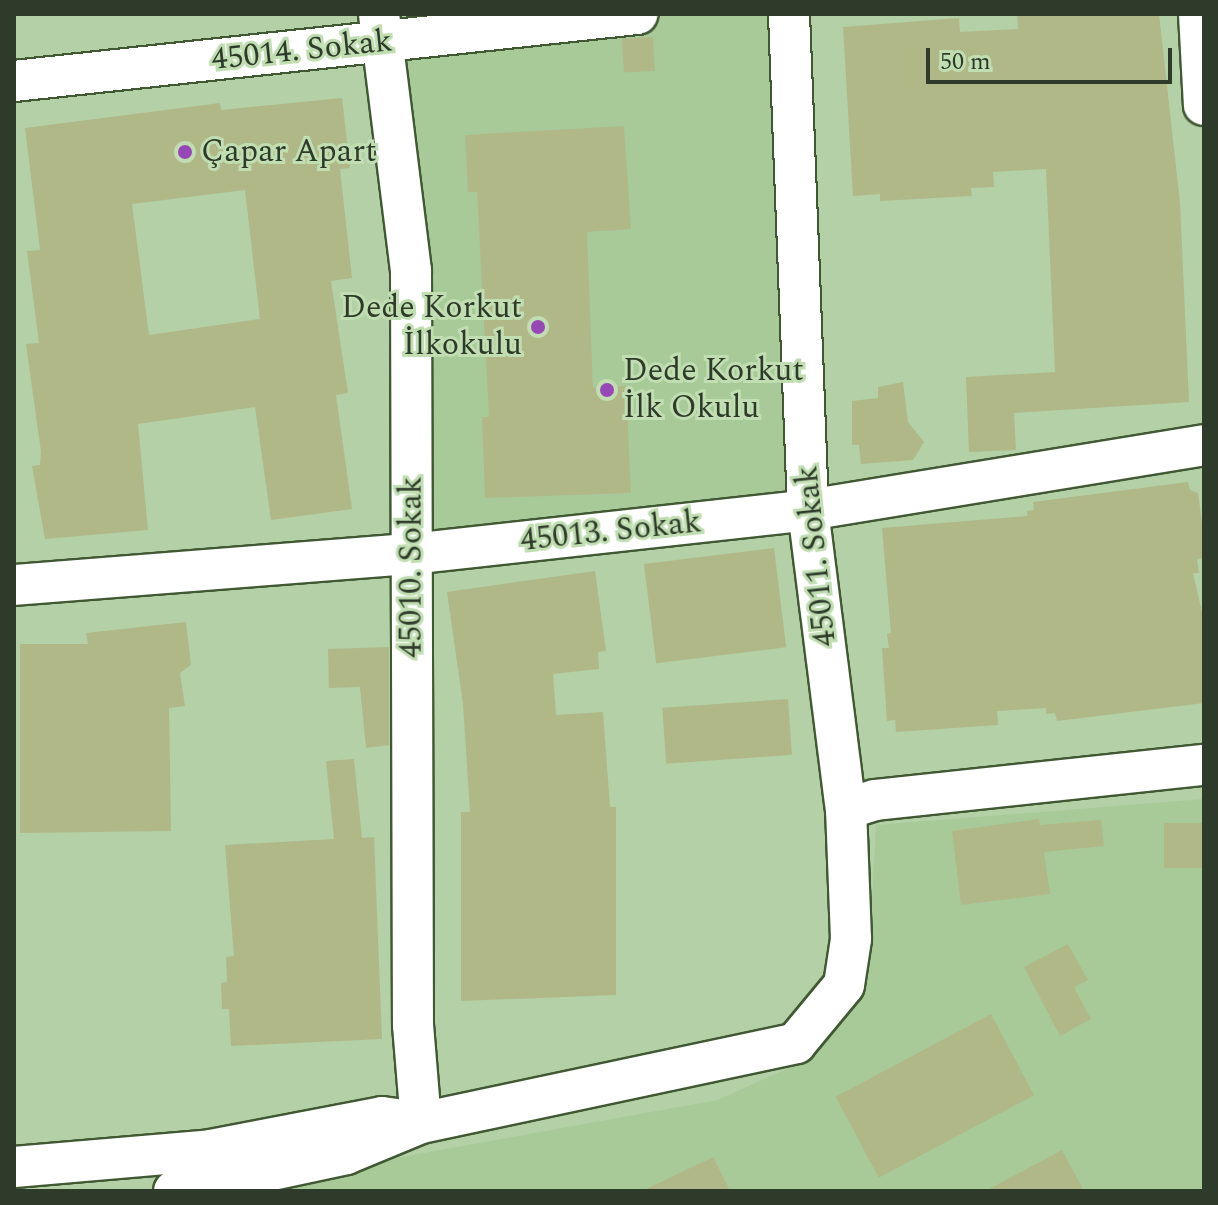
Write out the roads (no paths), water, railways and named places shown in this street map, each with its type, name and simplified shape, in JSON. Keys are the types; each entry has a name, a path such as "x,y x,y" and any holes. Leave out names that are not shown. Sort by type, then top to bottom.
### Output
{"street":[{"name":"45014. Sokak","path":"14,81 380,29 637,14"},
{"name":"45011. Sokak","path":"421,1123 796,1043 844,985 851,939 846,809 808,510 789,14"},
{"path":"1199,14 1204,105"},
{"name":"45010. Sokak","path":"380,29 411,270 413,1025 421,1123"},
{"name":"45013. Sokak","path":"14,585 411,554 808,510 1204,445"},
{"path":"846,809 875,800 1204,765"},
{"path":"14,1167 211,1150 382,1117 421,1123"},
{"path":"174,1191 346,1154 421,1123"}],"place":[{"name":"Çapar Apart","path":"185,152"},
{"name":"Dede Korkut İlkokulu","path":"538,327"},
{"name":"Dede Korkut İlk Okulu","path":"607,390"}]}
